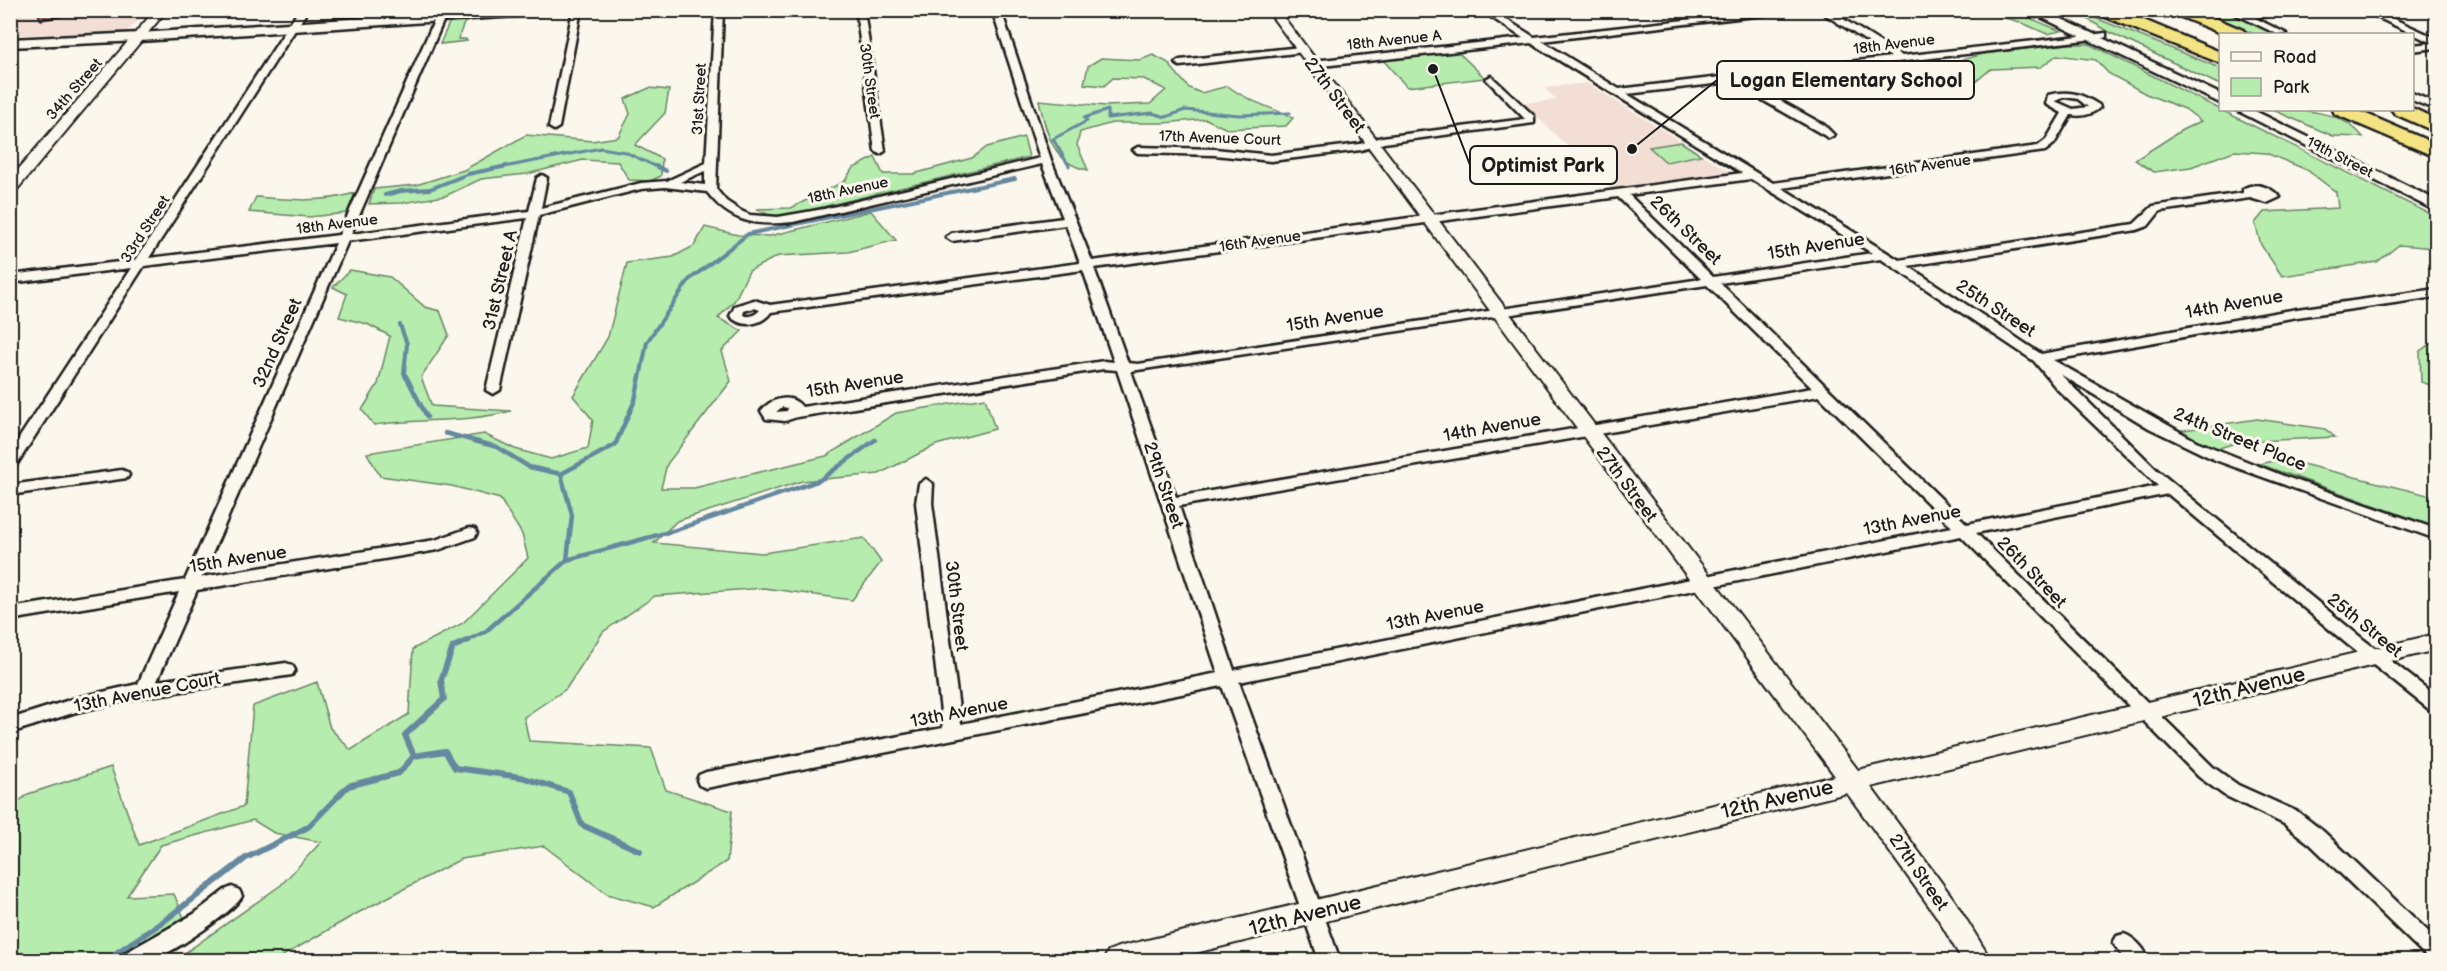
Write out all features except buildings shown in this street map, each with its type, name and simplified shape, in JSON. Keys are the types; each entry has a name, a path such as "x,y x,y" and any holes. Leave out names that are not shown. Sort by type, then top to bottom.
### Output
{"highway":[{"path":"2104,10 2219,58"},
{"path":"2134,10 2219,44"},
{"path":"2180,10 2235,33"},
{"path":"2344,111 2436,151"},
{"path":"2380,111 2436,135"},
{"path":"2404,111 2436,126"}],"main road":[{"path":"10,43 293,27 442,14 549,10"},
{"path":"2032,10 2219,99"},
{"path":"2061,10 2103,34 2219,92"},
{"name":"19th Street","path":"2245,111 2436,206"},
{"name":"19th Street","path":"2258,111 2436,199"}],"street":[{"name":"34th Street","path":"10,189 17,174 162,10"},
{"name":"33rd Street","path":"10,464 304,10"},
{"path":"554,127 577,10"},
{"name":"31st Street","path":"710,189 719,10"},
{"name":"30th Street","path":"860,10 880,151"},
{"name":"29th Street","path":"996,10 1046,160 1087,265 1198,583 1228,677 1330,960"},
{"path":"1272,11 1288,10"},
{"name":"25th Street","path":"1484,10 1883,255 2039,358 2092,415 2152,473 2436,705"},
{"name":"18th Avenue A","path":"1313,64 1800,10"},
{"path":"1822,10 1899,58"},
{"path":"2231,10 2281,33"},
{"path":"2245,16 2294,10"},
{"path":"2366,10 2436,43"},
{"name":"27th Street","path":"1272,11 1853,782 1946,909 1977,960"},
{"name":"32nd Street","path":"144,691 442,14"},
{"name":"18th Avenue","path":"1617,92 2103,34"},
{"path":"2414,48 2436,43"},
{"path":"1180,63 1301,50"},
{"path":"1732,78 1820,127 1829,135"},
{"name":"17th Avenue Court","path":"1138,150 1215,152 1271,158 1361,147 1382,140 1530,121 1530,118 1491,79"},
{"path":"2414,97 2436,107"},
{"name":"16th Avenue","path":"1772,186 2034,151 2049,145 2067,113"},
{"name":"18th Avenue","path":"10,279 534,214 641,186 665,184 710,189 732,212 756,219 781,219 851,206 1046,160"},
{"name":"18th Avenue","path":"665,184 692,175 710,165"},
{"name":"16th Avenue","path":"766,309 1754,175"},
{"name":"31st Street A","path":"493,390 542,178"},
{"name":"26th Street","path":"1620,193 2218,783 2291,818 2316,838 2436,952"},
{"path":"1896,264 2137,227 2145,223 2157,208 2252,195"},
{"path":"952,237 1070,221"},
{"name":"15th Avenue","path":"793,413 1104,365 1138,368 1883,255"},
{"name":"14th Avenue","path":"2039,358 2297,313 2436,294"},
{"name":"24th Street Place","path":"2039,358 2144,420 2192,444 2235,462 2436,534"},
{"name":"14th Avenue","path":"1169,503 1821,390"},
{"path":"10,490 122,475"},
{"name":"30th Street","path":"926,484 924,503 953,733"},
{"name":"13th Avenue","path":"706,780 953,733 1700,581 2172,488"},
{"name":"15th Avenue","path":"10,614 438,545 469,533"},
{"name":"12th Avenue","path":"1118,960 2436,642"},
{"name":"13th Avenue Court","path":"10,726 64,708 144,691 286,670"},
{"path":"133,960 201,921 232,896"},
{"path":"2124,943 2139,960"}],"shaded area":[{"path":"10,11 147,11 130,29 123,32 11,35"},
{"path":"1587,83 1730,172 1610,188 1523,103 1557,100 1544,88"}],"green space":[{"path":"1979,11 2013,11 2061,31 2047,34 2020,22"},
{"path":"2198,11 2223,11 2276,33 2252,33"},
{"path":"2088,15 2219,68 2219,85 2113,34 2087,19"},
{"path":"474,19 464,23 458,39 467,41 440,44 450,21"},
{"path":"2069,44 2089,44 2219,109 2219,111 2223,111 2436,217 2436,248 2399,245 2377,262 2282,276 2261,245 2255,223 2264,212 2338,208 2336,192 2307,170 2266,153 2234,151 2191,167 2154,172 2135,160 2182,130 2201,121 2185,109 2146,94 2108,73 2096,60 2057,55 2041,67 1991,69 1962,93 1927,70 1983,54"},
{"path":"1458,52 1485,78 1407,87 1383,60"},
{"path":"1153,55 1167,62 1189,88 1201,93 1228,86 1251,100 1293,118 1286,126 1227,129 1206,119 1163,123 1112,123 1080,132 1077,145 1088,170 1066,161 1048,134 1039,100 1106,106 1150,104 1166,90 1144,79 1113,78 1104,86 1084,84 1088,66 1101,58 1140,60"},
{"path":"649,88 669,90 665,113 635,145 662,159 661,176 650,181 629,180 618,162 583,160 527,174 481,179 445,196 402,203 369,204 374,189 416,185 464,170 526,135 592,141 618,137 630,114 625,99"},
{"path":"2275,111 2322,113 2345,122 2363,137 2333,136"},
{"path":"1024,137 1029,157 789,215 771,216 756,209 791,208 845,181 852,169 875,157 883,174 913,174 972,158 987,147"},
{"path":"1681,142 1701,155 1666,162 1649,147"},
{"path":"355,193 347,213 309,217 249,212 256,197 294,200 330,198"},
{"path":"871,211 896,240 848,252 778,256 749,271 735,300 718,318 742,331 722,351 731,381 667,464 661,488 694,488 826,456 896,413 985,398 995,429 936,445 879,474 802,481 677,521 654,543 762,553 864,538 881,562 852,600 764,588 655,596 603,632 566,689 524,717 529,741 651,748 666,790 732,811 727,861 654,907 607,894 544,846 461,859 354,915 276,960 175,960 281,885 321,842 274,833 253,820 161,845 127,896 174,894 184,918 112,960 11,960 11,808 28,794 111,767 139,845 244,806 253,706 317,682 330,728 351,750 409,714 413,649 463,623 528,558 522,534 500,499 452,486 380,476 367,453 484,434 515,449 551,459 588,448 593,420 573,396 608,337 627,263 673,257 694,246 705,227 738,235 770,236"},
{"path":"350,270 390,277 425,307 440,311 449,335 421,377 432,406 511,411 460,419 374,425 362,410 378,384 390,336 367,324 339,317 347,294 333,287"},
{"path":"2436,340 2436,387 2421,382 2420,351"},
{"path":"2257,419 2325,429 2335,437 2239,442 2216,449 2177,431"},
{"path":"2282,459 2436,497 2436,527 2259,464"}],"waterway":[{"path":"1069,166 1053,139 1087,121 1084,118 1108,110 1108,118 1152,113 1166,117 1185,110 1239,115 1290,113"},
{"path":"499,168 601,148 625,152 659,168"},
{"path":"385,195 401,191 430,189 468,174 507,166"},
{"path":"656,166 666,171"},
{"path":"640,378 647,342 689,280 748,234 1015,179"},
{"path":"400,325 407,344 404,373 406,378"},
{"path":"406,376 427,417"},
{"path":"561,474 615,445 635,400 640,376"},
{"path":"445,433 497,447 529,467 561,474"},
{"path":"567,560 676,530 820,480 875,440"},
{"path":"561,474 572,515 567,560"},
{"path":"466,641 485,632 567,560"},
{"path":"414,756 405,735 444,699 441,680 453,647 469,640"},
{"path":"414,756 445,751 455,768 521,777 569,792 582,825 640,851"},
{"path":"106,960 164,921 246,858 308,827 348,786 399,773 414,756"}],"place":[{"name":"Optimist Park","path":"1433,69"},
{"name":"Logan Elementary School","path":"1632,149"}]}
